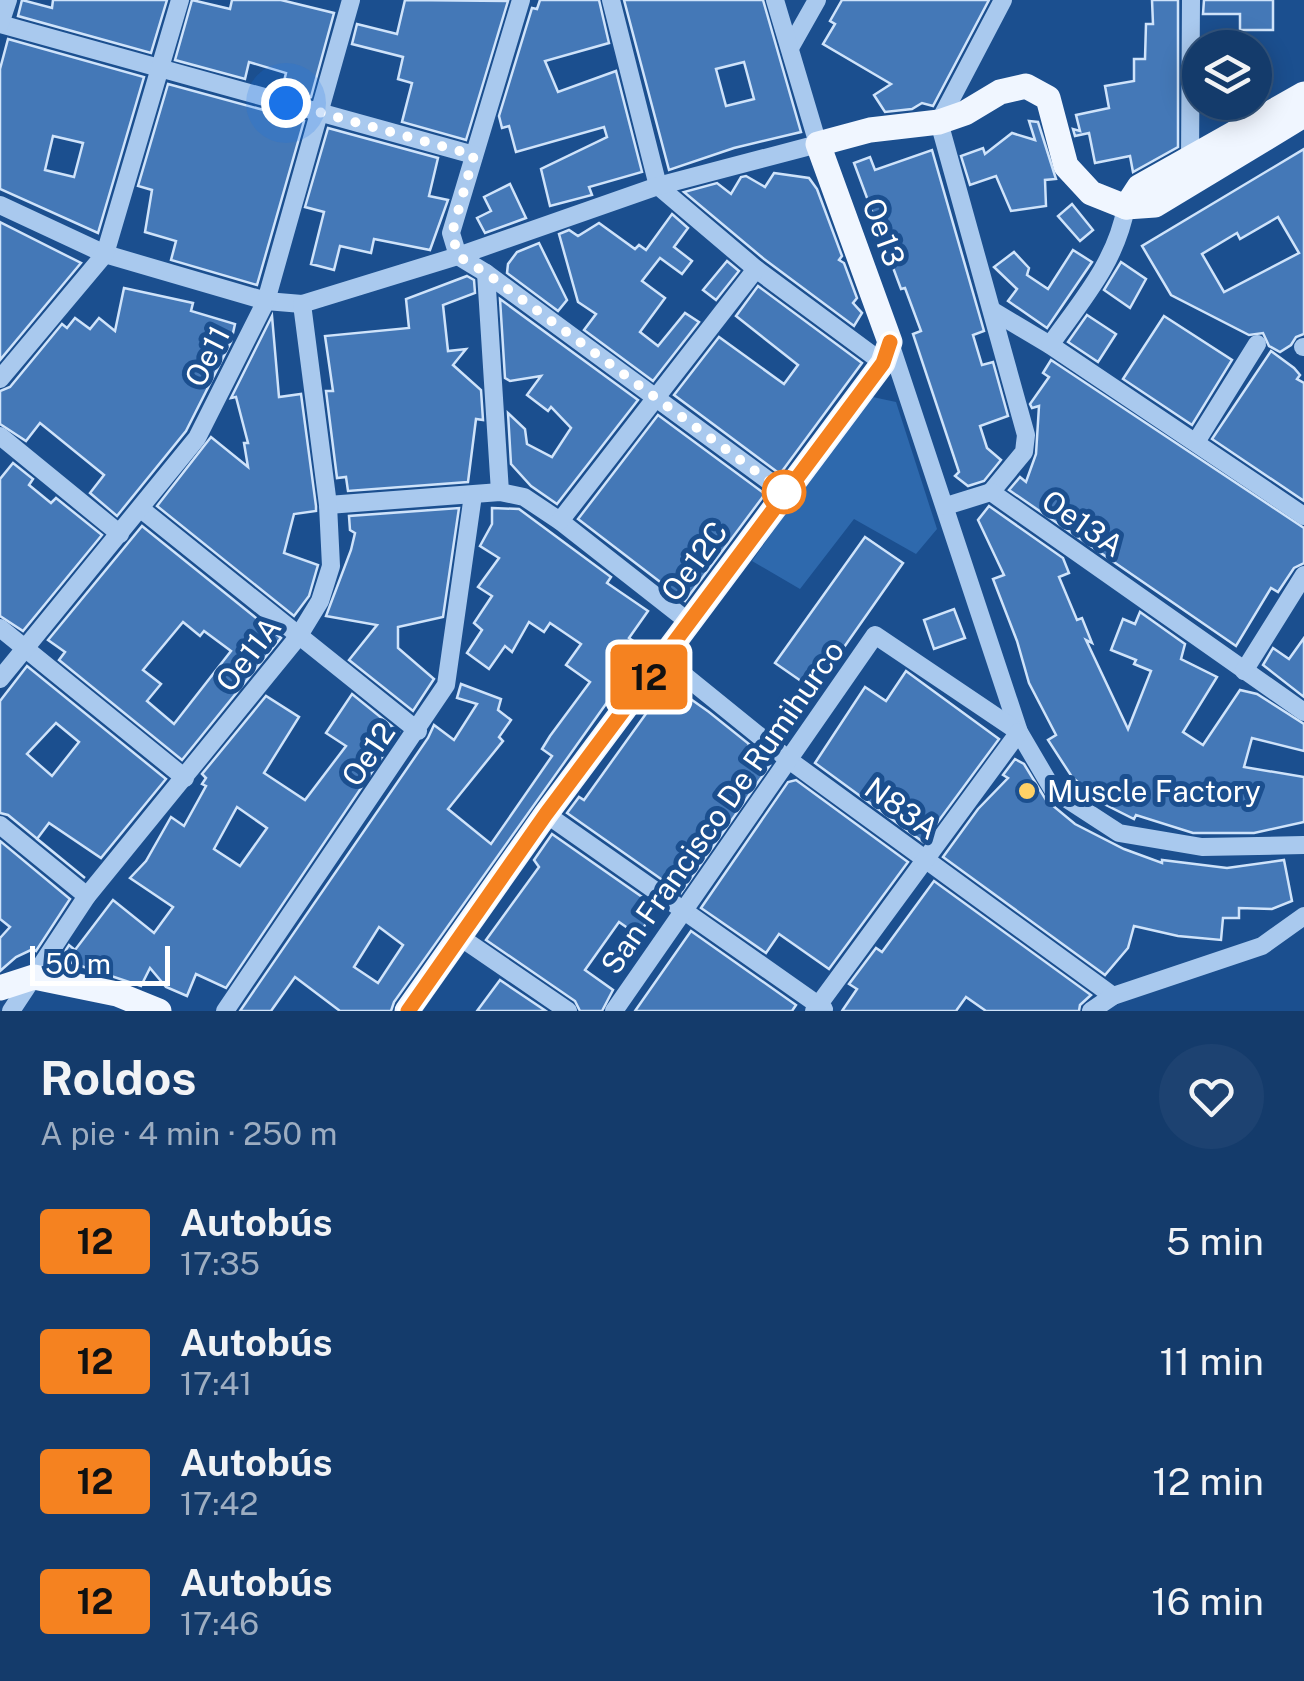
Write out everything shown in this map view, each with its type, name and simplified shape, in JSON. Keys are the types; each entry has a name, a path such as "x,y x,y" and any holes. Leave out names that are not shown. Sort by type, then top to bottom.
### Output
{"main road":[{"path":"818,144 870,130 939,122 965,113 1000,92 1018,86 1034,88 1052,105 1066,166 1091,194 1126,207 1156,206 1304,114"},
{"path":"1126,207 1139,187 1304,94"},
{"name":"Oe13","path":"818,144 886,353"},
{"name":"Oe12C","path":"408,1011 546,814 886,353"},
{"path":"0,988 34,977 117,994 159,1011"}],"street":[{"path":"8,0 0,24 474,155"},
{"path":"0,379 105,254 180,0"},
{"name":"Oe11","path":"0,679 197,438 266,302 350,0"},
{"path":"520,0 452,233 458,256 658,397 784,492"},
{"path":"611,0 658,186 756,269 886,353 946,506 1020,732 1053,790 1119,833 1202,847 1304,845"},
{"path":"0,205 105,254 266,302 302,304 458,256 658,186 818,144 776,0"},
{"path":"791,46 817,0"},
{"path":"939,122 1003,0"},
{"path":"1190,161 1192,0"},
{"name":"Oe13A","path":"939,122 1026,435 1024,452 991,492 1304,712"},
{"path":"1050,344 1107,263 1120,238 1126,207"},
{"path":"560,521 756,269"},
{"path":"486,273 500,492"},
{"name":"Oe11A","path":"11,1011 87,896 298,637 320,602 331,566 328,506 302,304"},
{"path":"993,311 1050,344 1304,516"},
{"path":"1196,442 1257,344"},
{"path":"0,436 120,534"},
{"path":"328,506 500,492 524,497 690,622"},
{"path":"946,506 991,492"},
{"name":"Oe12","path":"225,1011 446,685 473,495"},
{"path":"141,508 418,731"},
{"path":"1244,670 1304,574"},
{"path":"0,628 185,778"},
{"name":"San Francisco De Rumihurco","path":"614,1011 876,635 1020,732"},
{"name":"N83A","path":"663,658 790,760 1113,996"},
{"path":"546,814 819,1009 924,859 1020,732"},
{"path":"0,825 87,896"},
{"path":"1091,1011 1113,996 1262,946 1304,916"},
{"path":"460,937 568,1011"}],"shaded area":[{"path":"868,396 896,402 937,529 916,554 854,519 800,589 752,561"}],"building":[{"path":"22,0 52,8 53,0 167,0 151,53 18,16"},
{"path":"192,0 230,9 232,0 281,0 334,13 311,97 282,89 286,73 249,62 245,79 175,60"},
{"path":"405,0 508,1 466,140 402,122 412,83 398,79 403,57 352,44 357,24 397,34"},
{"path":"540,0 599,0 609,43 545,61 558,92 616,71 642,172 589,187 592,195 550,206 541,169 607,137 604,127 516,152 509,126 502,128 499,116 532,8 537,9"},
{"path":"624,0 763,0 801,132 734,148 669,170","holes":["744,62 754,99 726,106 716,69"]},
{"path":"842,0 989,0 933,106 922,103 912,109 885,112 874,95 891,84 823,44 835,24 830,21"},
{"path":"1152,0 1178,0 1178,147 1133,172 1130,156 1095,163 1089,133 1075,136 1073,129 1080,131 1076,115 1109,108 1105,86 1134,81 1134,59 1145,59 1146,24 1153,24"},
{"path":"1204,0 1273,0 1273,30 1240,30 1240,14 1203,14"},
{"path":"8,39 144,77 98,233 0,189 0,69","holes":["53,136 83,143 74,177 45,170"]},
{"path":"168,84 304,121 257,285 171,260 176,241 145,232 152,190 138,186"},
{"path":"1029,121 1038,122 1056,179 1045,180 1046,206 1011,211 996,176 970,185 961,156 983,148 985,154 1012,133 1035,140"},
{"path":"328,128 438,158 429,196 448,200 430,250 374,239 371,253 340,246 334,270 311,264 324,212 305,207"},
{"path":"1304,149 1304,334 1280,352 1269,346 1263,333 1249,335 1171,295 1142,246","holes":["1278,217 1299,253 1224,292 1202,254 1237,233 1240,239"]},
{"path":"932,150 984,331 973,335 982,365 993,362 1008,416 980,426 987,448 1001,460 984,481 968,486 955,476 959,472 913,334 921,331 905,288 901,289 854,163 870,157 875,170"},
{"path":"774,173 809,178 817,189 842,256 839,260 844,263 857,298 853,303 862,313 854,326 764,259 684,192 717,183 731,194 741,177 746,176 765,187"},
{"path":"510,184 526,218 485,233 477,218 491,211 484,197"},
{"path":"1072,204 1093,230 1080,241 1058,216"},
{"path":"672,214 688,228 674,247 692,261 682,274 660,258 642,281 665,298 640,332 658,346 685,313 699,322 653,381 584,330 596,314 578,302 559,234 569,230 578,236 599,223 635,249 639,245 646,250"},
{"path":"0,222 81,263 0,360"},
{"path":"539,243 567,300 558,311 507,273 517,252"},
{"path":"1073,250 1092,262 1047,328 1008,301 1017,289 994,267 1014,252 1029,268 1027,275 1048,289"},
{"path":"727,261 739,271 716,300 703,290"},
{"path":"1121,262 1146,279 1130,308 1104,290"},
{"path":"467,276 474,280 475,293 443,305 448,351 466,349 453,365 481,390 483,420 476,419 468,482 348,491 346,477 337,478 326,391 333,391 325,336 409,328 406,299"},
{"path":"758,286 862,363 780,474 674,395 719,337 784,384 798,365 736,316"},
{"path":"124,288 193,303 191,311 235,324 231,342 186,431 117,516 90,493 104,475 40,423 26,441 0,424 0,391 10,387 62,324 67,328 75,318 90,329 99,318 115,331"},
{"path":"500,299 638,400 557,504 531,486 511,464 508,413 525,429 527,444 552,457 571,428 551,407 548,411 527,395 541,376 510,381 505,378"},
{"path":"1087,315 1116,334 1098,362 1068,342"},
{"path":"272,316 279,397 301,394 316,506 316,511 294,514 284,553 318,565 309,596 294,616 157,506 211,437 248,467 244,443 248,443 236,397 231,398"},
{"path":"1164,316 1232,360 1192,425 1123,379"},
{"path":"1271,351 1294,368 1300,375 1297,379 1304,383 1304,501 1212,439"},
{"path":"1051,360 1304,528 1304,563 1294,568 1278,592 1271,588 1236,646 1009,490 1020,477 1026,482 1036,454 1039,406 1032,408 1030,404 1049,377 1043,373"},
{"path":"658,415 765,494 685,601 578,519"},
{"path":"13,463 33,479 29,485 51,503 56,498 102,535 23,631 0,616 0,479"},
{"path":"989,506 1063,558 1069,573 1059,577 1077,620 1082,618 1092,643 1086,640 1128,729 1151,671 1111,650 1123,619 1135,624 1140,612 1185,644 1181,659 1217,677 1183,732 1203,745 1240,690 1257,694 1304,724 1304,751 1252,738 1244,767 1304,777 1304,822 1254,833 1193,833 1136,815 1134,819 1102,803 1072,777 1048,740 1056,735 1029,683 993,579 1004,575 978,520"},
{"path":"459,508 443,617 398,627 398,648 434,679 413,711 349,660 377,625 326,616 355,533 350,530 349,516"},
{"path":"492,508 519,509 611,577 607,583 648,611 629,638 645,649 391,1011 340,1011 295,977 271,1011 240,1011 434,725 454,740 477,704 457,698 461,684 501,699 498,710 511,720 499,737 503,741 448,809 491,844 552,756 542,749 590,682 566,665 581,644 550,623 544,632 529,622 512,652 505,646 489,669 467,653 482,630 474,623 492,596 478,587 499,558 480,546 492,524","holes":["379,927 403,945 378,983 354,967"]},
{"path":"142,526 281,638 182,760 59,660 65,652 48,640","holes":["183,622 200,636 204,631 231,651 174,724 147,701 161,684 143,670"]},
{"path":"865,537 903,563 814,690 775,663"},
{"path":"954,609 965,638 934,649 924,620"},
{"path":"1304,638 1304,697 1263,665 1273,648 1289,659"},
{"path":"27,666 166,779 101,858 49,823 37,839 0,813 0,701","holes":["56,723 79,742 52,776 27,754"]},
{"path":"906,671 999,739 923,842 815,763 865,687 886,701"},
{"path":"668,683 749,744 747,748 770,765 681,893 567,813 579,797 584,800"},
{"path":"352,694 399,732 226,988 196,974 187,996 166,987 150,968 141,986 60,959 69,945 75,950 113,900 154,933 173,907 130,878 146,861 171,817 184,826 206,786 202,784 206,778 202,774 266,696 299,717 264,773 305,800 346,746 326,733","holes":["237,807 267,828 240,866 214,849"]},
{"path":"1015,759 1024,764 1046,800 1075,824 1124,849 1162,863 1227,868 1284,860 1292,901 1272,909 1239,908 1239,918 1223,918 1221,940 1134,926 1128,948 1105,975 943,857 978,809 1008,778 1003,775"},
{"path":"796,780 908,862 829,969 779,934 766,953 701,908 788,782"},
{"path":"552,834 655,906 639,936 619,922 585,970 613,990 602,1011 580,1011 575,1001 486,940 539,867 534,860"},
{"path":"0,841 70,899 36,951 16,957 0,971 0,938 10,927 0,919"},
{"path":"934,881 1091,995 1079,1011 986,1011 966,997 956,1011 842,1011 857,989 849,984 876,948 882,952"},
{"path":"691,931 796,1005 792,1011 635,1011"},
{"path":"500,980 546,1011 477,1011"}],"bus line":[{"name":"12","path":"408,1011 546,814 883,363 890,342"}],"place":[{"name":"Muscle Factory","path":"1027,791"}],"route":[{"path":"286,103 474,155 452,233 458,256 658,397 784,492"}]}
